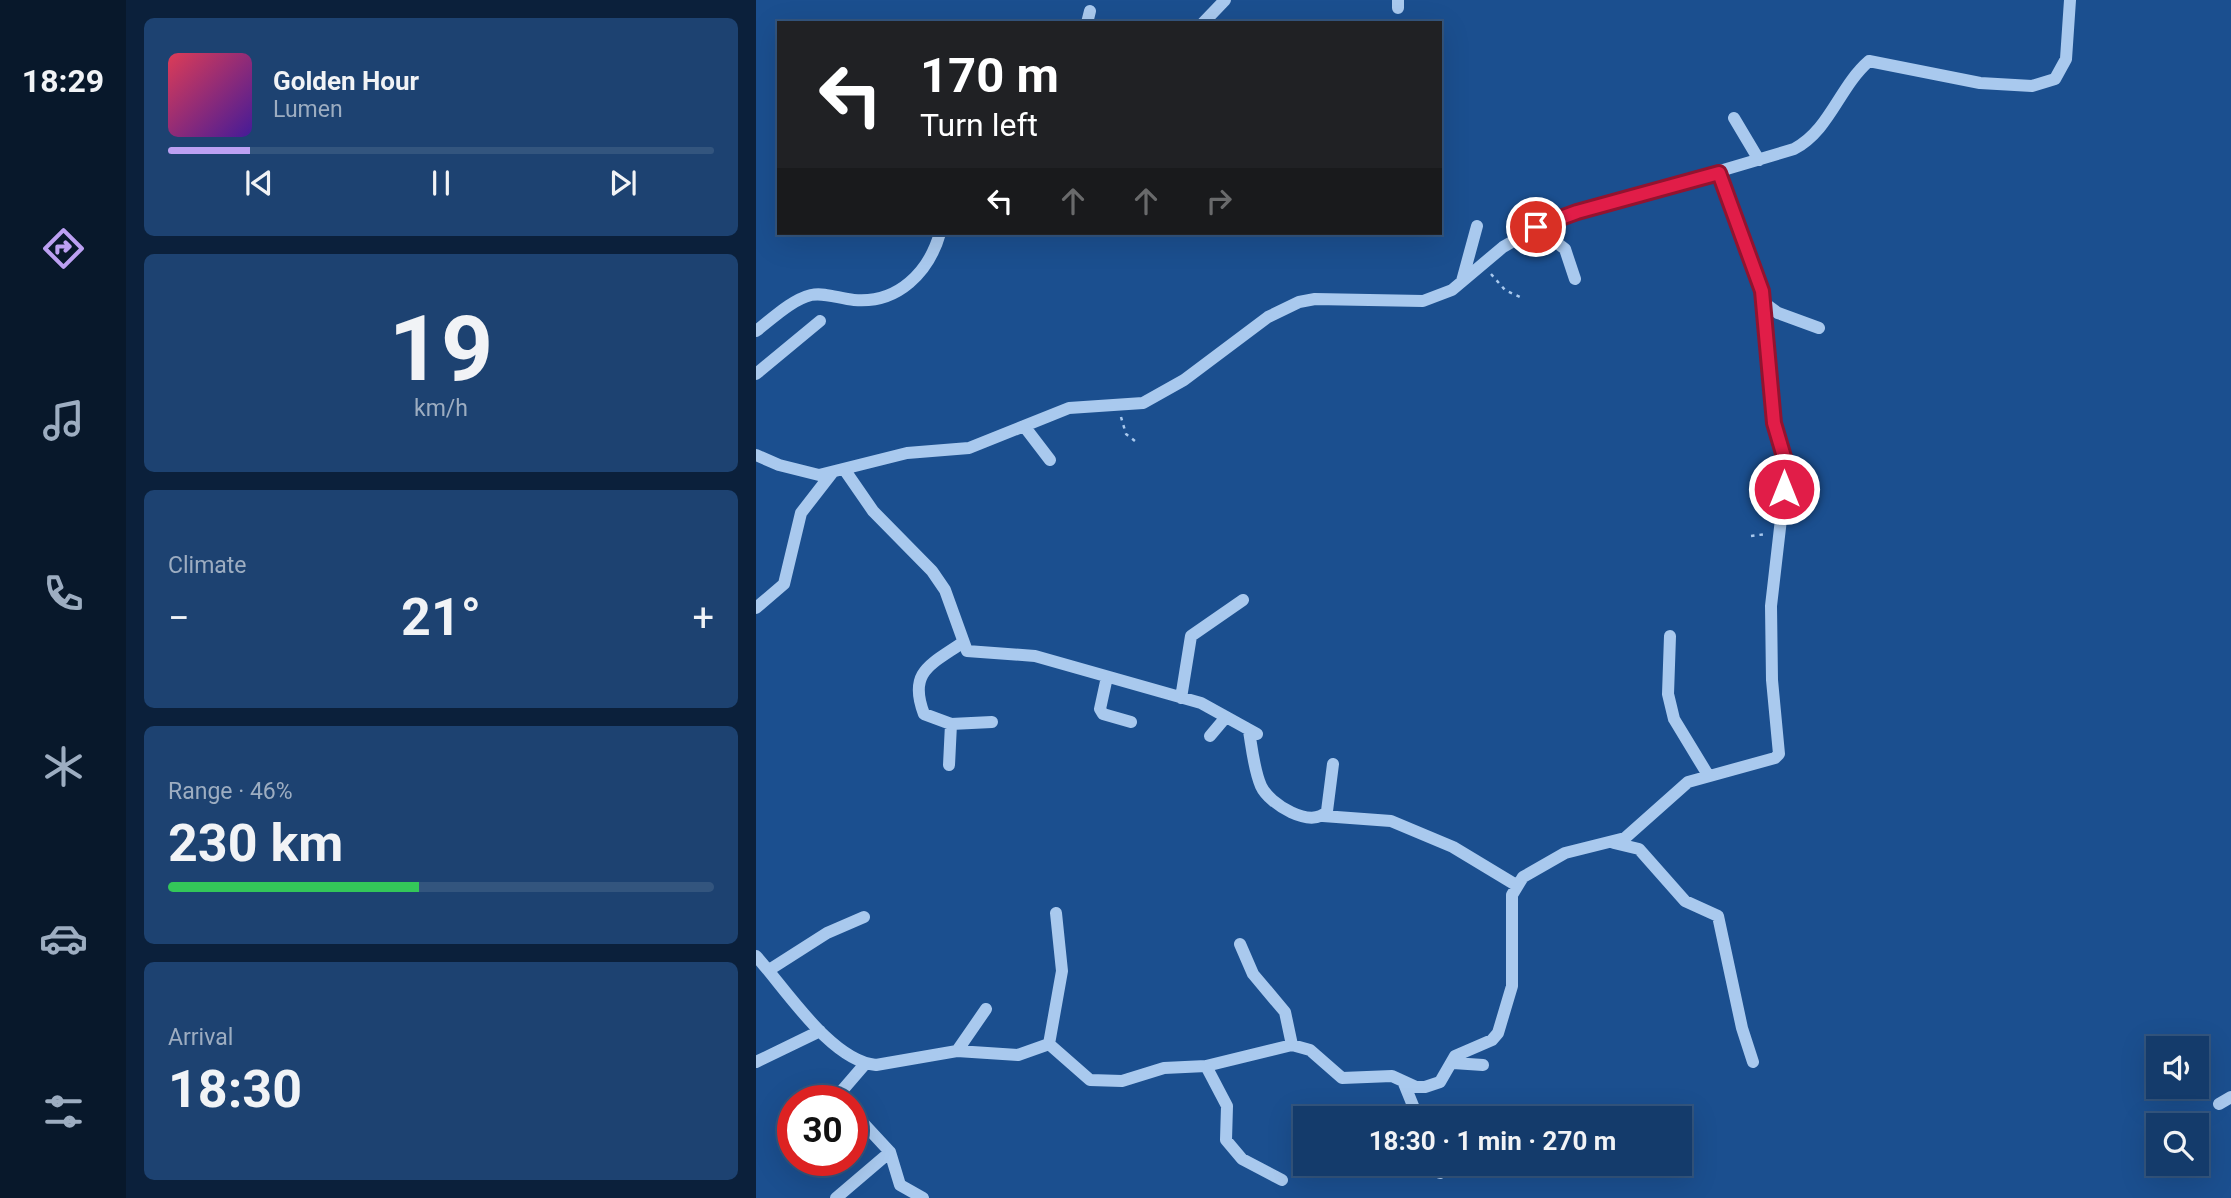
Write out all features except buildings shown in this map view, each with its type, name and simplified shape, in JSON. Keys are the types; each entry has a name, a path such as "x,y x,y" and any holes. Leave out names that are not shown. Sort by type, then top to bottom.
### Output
{"street":[{"path":"1205,21 1225,0"},
{"path":"756,455 807,474 838,471 907,453 969,448 1069,408 1118,407 1143,403 1184,380 1268,317 1299,302 1315,299 1423,301 1438,298 1482,263 1536,227 1577,212 1719,173 1808,142 1818,132 1848,84 1869,61 1972,81 2032,86 2055,79 2063,69 2069,33 2070,0"},
{"path":"1734,118 1759,160"},
{"path":"1049,1045 1090,1080 1098,1082 1122,1081 1174,1066 1206,1066 1292,1045 1310,1050 1342,1078 1382,1075 1416,1087 1433,1084 1446,1076 1462,1050 1485,1043 1498,1033 1512,986 1512,895 1516,885 1552,859 1625,838 1673,792 1688,782 1776,758 1779,754 1770,640 1771,606 1787,467 1774,423 1764,303 1754,266 1719,173"},
{"path":"1462,281 1477,226"},
{"path":"1536,227 1565,249 1575,279"},
{"path":"756,331 800,299 812,295 854,300 888,296 910,284 927,265 939,235"},
{"path":"1764,303 1787,316 1819,327"},
{"path":"756,374 820,321"},
{"path":"1024,426 1050,460"},
{"path":"756,608 784,584 802,513 838,471"},
{"path":"838,471 932,571 945,590 967,651 1035,656 1212,708 1253,732 1262,788 1296,815 1391,821 1453,847 1516,885"},
{"path":"1181,698 1191,636 1243,600"},
{"path":"1670,636 1668,694 1674,719 1708,775"},
{"path":"962,643 923,671 918,683 918,697 924,714 951,724 992,722"},
{"path":"1107,677 1100,709 1103,714 1131,722"},
{"path":"1210,736 1226,717"},
{"path":"948,765 951,724"},
{"path":"1323,816 1327,811 1333,764"},
{"path":"1613,843 1639,849 1685,901 1718,916 1742,1028 1753,1062"},
{"path":"1049,1045 1062,971 1056,913"},
{"path":"769,970 827,933 864,917"},
{"path":"1240,944 1253,974 1285,1012 1292,1045"},
{"path":"756,956 820,1031 865,1064 876,1065 957,1051 1018,1055 1049,1045"},
{"path":"957,1051 986,1009"},
{"path":"756,1062 820,1031"},
{"path":"1453,1063 1483,1065"},
{"path":"845,1085 865,1064"},
{"path":"1206,1066 1227,1106 1226,1140 1242,1159 1282,1180"},
{"path":"1403,1081 1413,1106"},
{"path":"2219,1104 2231,1097"},
{"path":"868,1128 890,1152 900,1185 923,1198"},
{"path":"836,1198 890,1152"}],"path":[{"path":"1482,263 1504,290 1524,299"},
{"path":"1118,407 1126,434 1135,441"},
{"path":"1751,536 1779,533"}],"route":[{"path":"1536,227 1577,212 1719,173 1745,238 1762,291 1775,431 1787,467 1784,489"}]}
